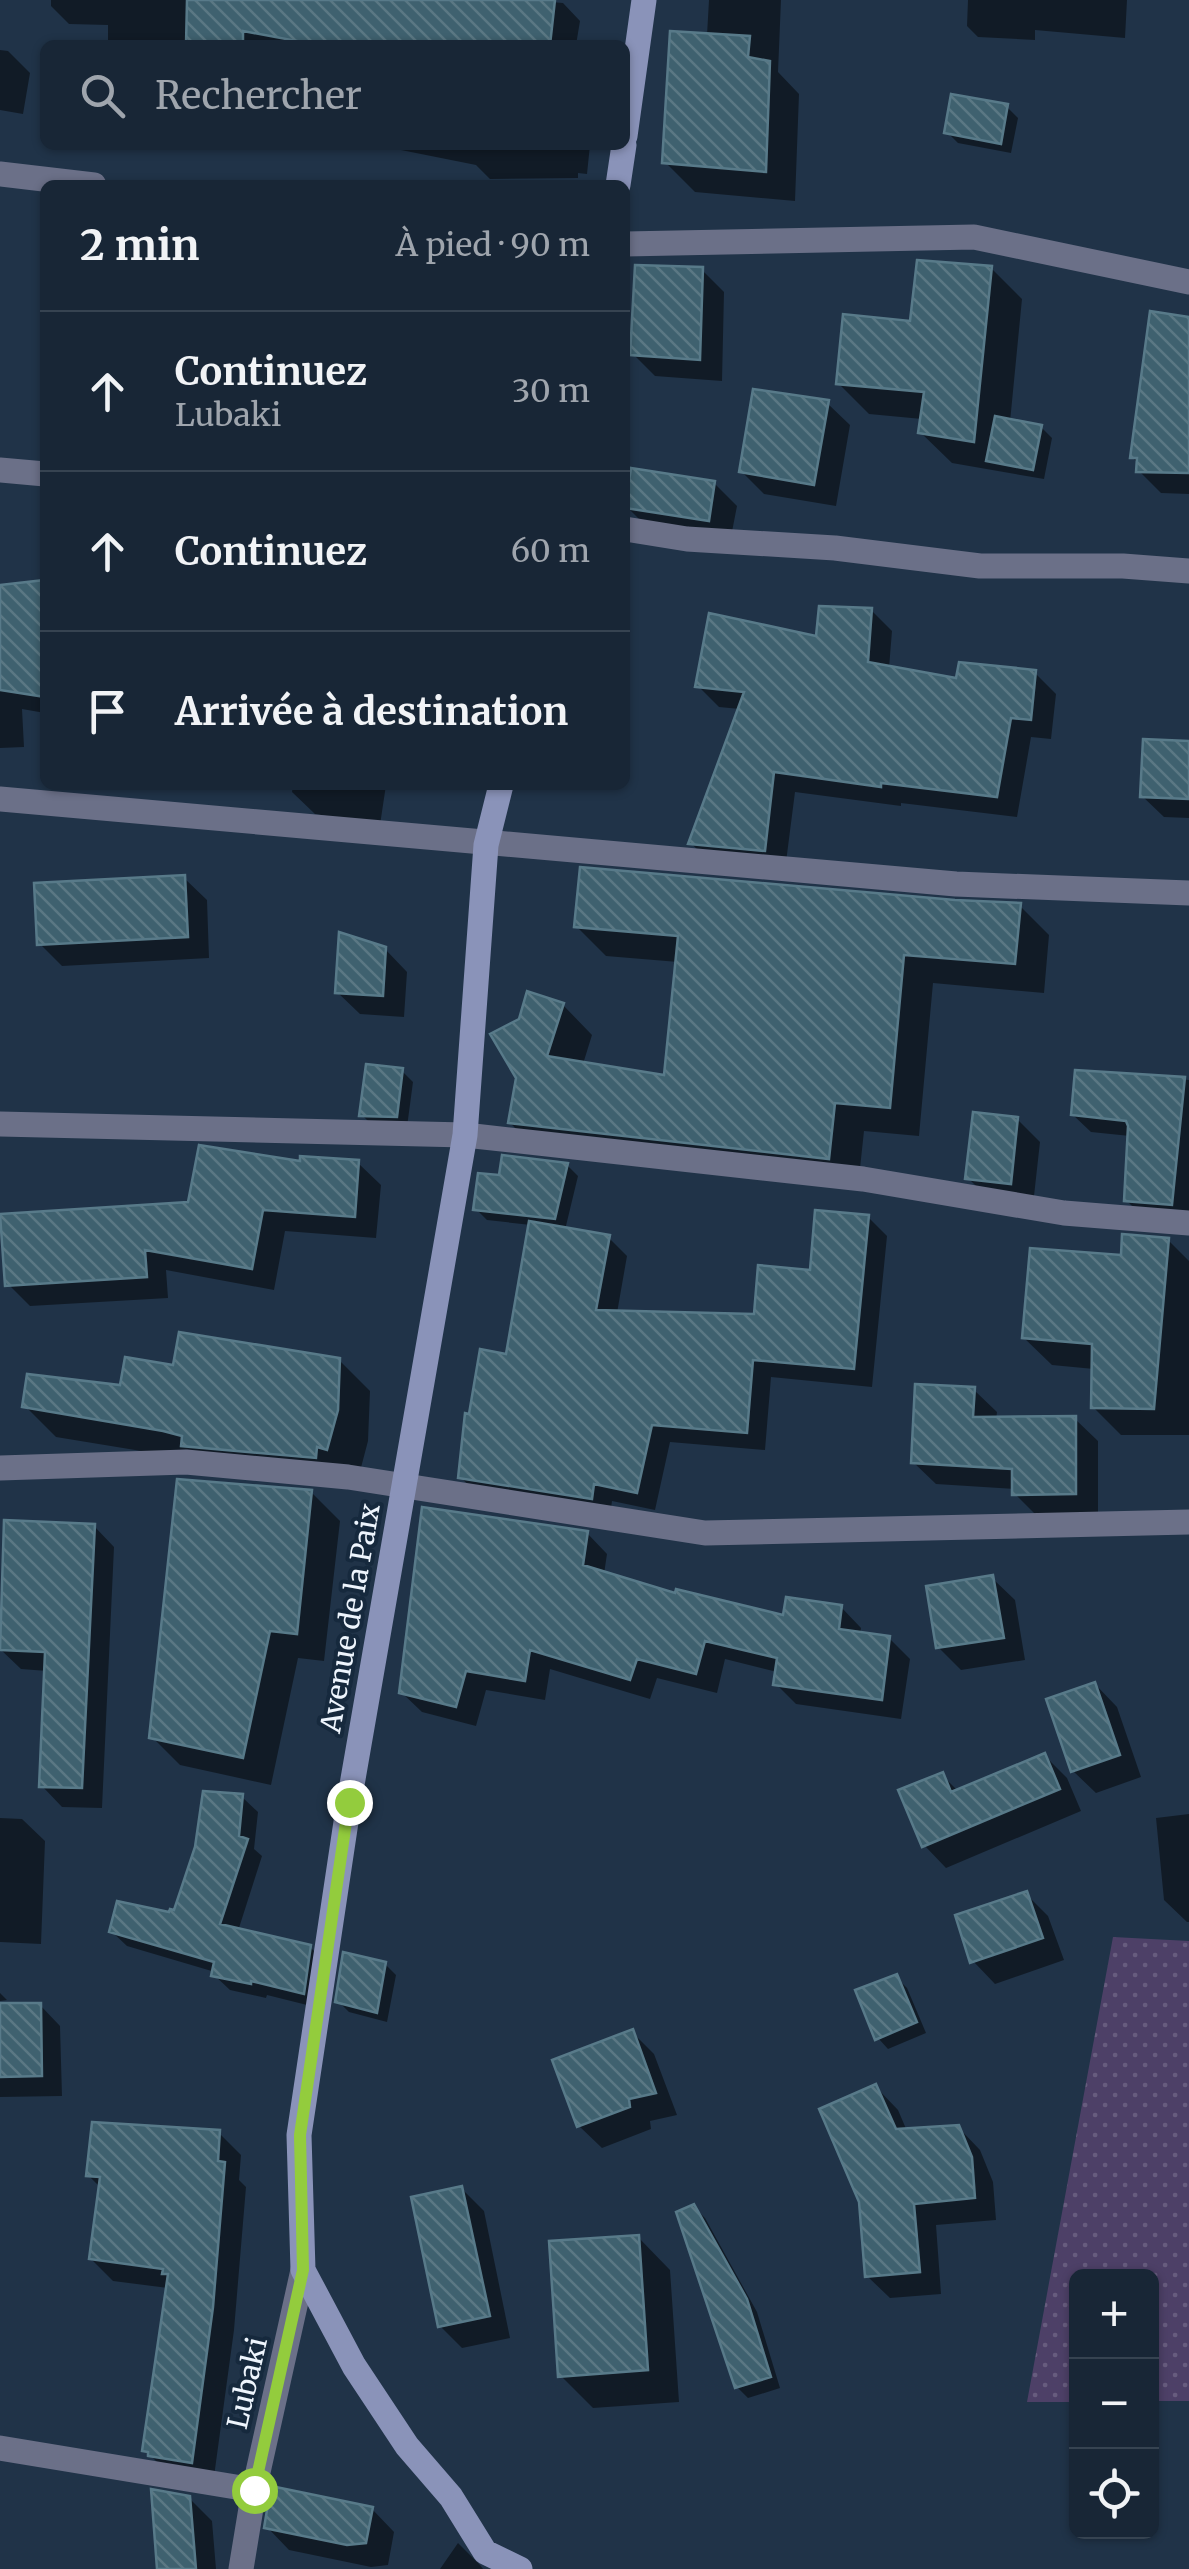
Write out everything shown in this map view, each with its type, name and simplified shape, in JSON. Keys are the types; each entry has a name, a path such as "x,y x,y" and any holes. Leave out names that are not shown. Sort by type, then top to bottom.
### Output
{"street":[{"path":"630,100 644,0"},
{"path":"619,180 623,150"},
{"path":"0,174 51,180"},
{"path":"630,244 974,237 1189,282"},
{"path":"0,470 40,474"},
{"path":"630,530 686,539 835,548 980,566 1189,570"},
{"name":"Avenue de la Paix","path":"500,790 486,845 465,1135 349,1802 300,2135 303,2270 354,2366 407,2446 452,2496 485,2552 520,2569"},
{"path":"0,800 956,884 1189,893"},
{"path":"0,1124 465,1135 862,1179 1064,1213 1189,1223"},
{"path":"0,1468 186,1462 348,1477 705,1533 1189,1522"},
{"name":"Lubaki","path":"241,2569 254,2490 303,2270"},
{"path":"0,2448 254,2490"}],"shaded area":[{"path":"1113,1937 1189,1941 1189,2401 1159,2401 1159,2269 1069,2269 1069,2402 1027,2402"}],"building":[{"path":"187,0 555,0 551,40 291,40 243,31 243,40 186,40"},
{"path":"670,31 750,36 748,57 770,61 766,172 662,163"},
{"path":"951,94 1008,104 1001,144 944,133"},
{"path":"917,260 992,266 974,442 918,433 924,392 836,384 843,314 910,321"},
{"path":"635,265 703,267 700,360 630,355"},
{"path":"1150,311 1189,317 1189,473 1136,472 1137,458 1130,458"},
{"path":"753,389 829,400 814,485 739,472"},
{"path":"995,416 1042,425 1033,470 986,461"},
{"path":"631,468 715,481 709,521 630,509"},
{"path":"40,581 40,696 0,690 0,585"},
{"path":"819,606 872,608 868,662 956,678 959,662 1036,670 1031,720 1011,718 997,797 774,772 765,851 688,844 744,692 695,687 709,613 816,636"},
{"path":"1143,739 1189,741 1189,799 1140,797"},
{"path":"580,867 1021,903 1015,964 904,955 890,1108 835,1103 829,1159 508,1123 516,1078 490,1034 519,1019 527,991 564,1003 547,1056 664,1075 678,936 574,927"},
{"path":"185,875 188,937 37,945 34,883"},
{"path":"339,932 386,947 383,996 335,993"},
{"path":"366,1064 403,1068 397,1117 359,1116"},
{"path":"1075,1070 1185,1077 1172,1205 1124,1201 1128,1126 1126,1121 1071,1115"},
{"path":"973,1112 1018,1117 1011,1184 965,1179"},
{"path":"199,1145 300,1161 300,1156 359,1160 355,1217 263,1210 252,1269 145,1250 147,1277 5,1286 0,1214 188,1202"},
{"path":"502,1155 568,1163 555,1219 473,1210 478,1173 499,1175"},
{"path":"815,1210 869,1215 854,1369 753,1360 747,1433 652,1425 637,1493 594,1484 592,1499 458,1478 465,1413 469,1414 480,1349 506,1354 529,1221 610,1235 596,1310 754,1314 758,1265 810,1270"},
{"path":"1122,1234 1169,1238 1154,1409 1091,1408 1092,1344 1022,1338 1030,1248 1121,1255"},
{"path":"179,1332 340,1358 338,1410 327,1450 317,1447 316,1458 181,1446 182,1436 163,1431 22,1407 27,1374 120,1385 125,1357 173,1365"},
{"path":"915,1384 975,1387 973,1417 1076,1416 1076,1494 1012,1495 1012,1469 911,1463"},
{"path":"177,1479 312,1490 297,1634 270,1631 243,1758 149,1738"},
{"path":"422,1507 588,1531 583,1565 675,1593 676,1589 783,1615 786,1597 842,1605 839,1629 890,1636 882,1700 773,1685 777,1658 705,1641 696,1674 637,1659 630,1680 530,1650 525,1681 466,1671 456,1707 399,1693"},
{"path":"4,1520 95,1524 82,1788 39,1787 45,1652 0,1650"},
{"path":"993,1575 1004,1638 936,1648 926,1586"},
{"path":"1095,1682 1120,1755 1071,1772 1046,1699"},
{"path":"1045,1753 1060,1789 922,1847 898,1790 943,1772 951,1792"},
{"path":"203,1791 243,1794 239,1836 248,1839 220,1924 311,1945 304,1994 211,1976 214,1962 109,1932 117,1901 174,1910 195,1847"},
{"path":"1027,1891 1043,1938 970,1963 955,1915"},
{"path":"343,1952 386,1962 377,2013 335,2002"},
{"path":"897,1974 917,2022 875,2040 855,1990"},
{"path":"0,2003 41,2003 42,2076 0,2077"},
{"path":"633,2029 656,2093 629,2099 630,2107 577,2127 552,2060"},
{"path":"876,2084 896,2129 959,2125 972,2157 975,2198 914,2204 920,2272 865,2277 859,2202 819,2109"},
{"path":"92,2122 220,2130 218,2161 225,2162 213,2307 192,2463 148,2456 148,2452 142,2451 168,2274 162,2274 163,2269 89,2259 100,2177 86,2176"},
{"path":"462,2186 490,2316 438,2327 411,2197"},
{"path":"694,2204 747,2299 771,2377 735,2388 676,2212"},
{"path":"639,2235 648,2370 558,2377 549,2241"},
{"path":"271,2486 373,2507 366,2543 347,2545 264,2528"},
{"path":"151,2489 190,2496 196,2569 157,2569"}],"route":[{"path":"254,2490 303,2270 300,2135 349,1802"}]}
